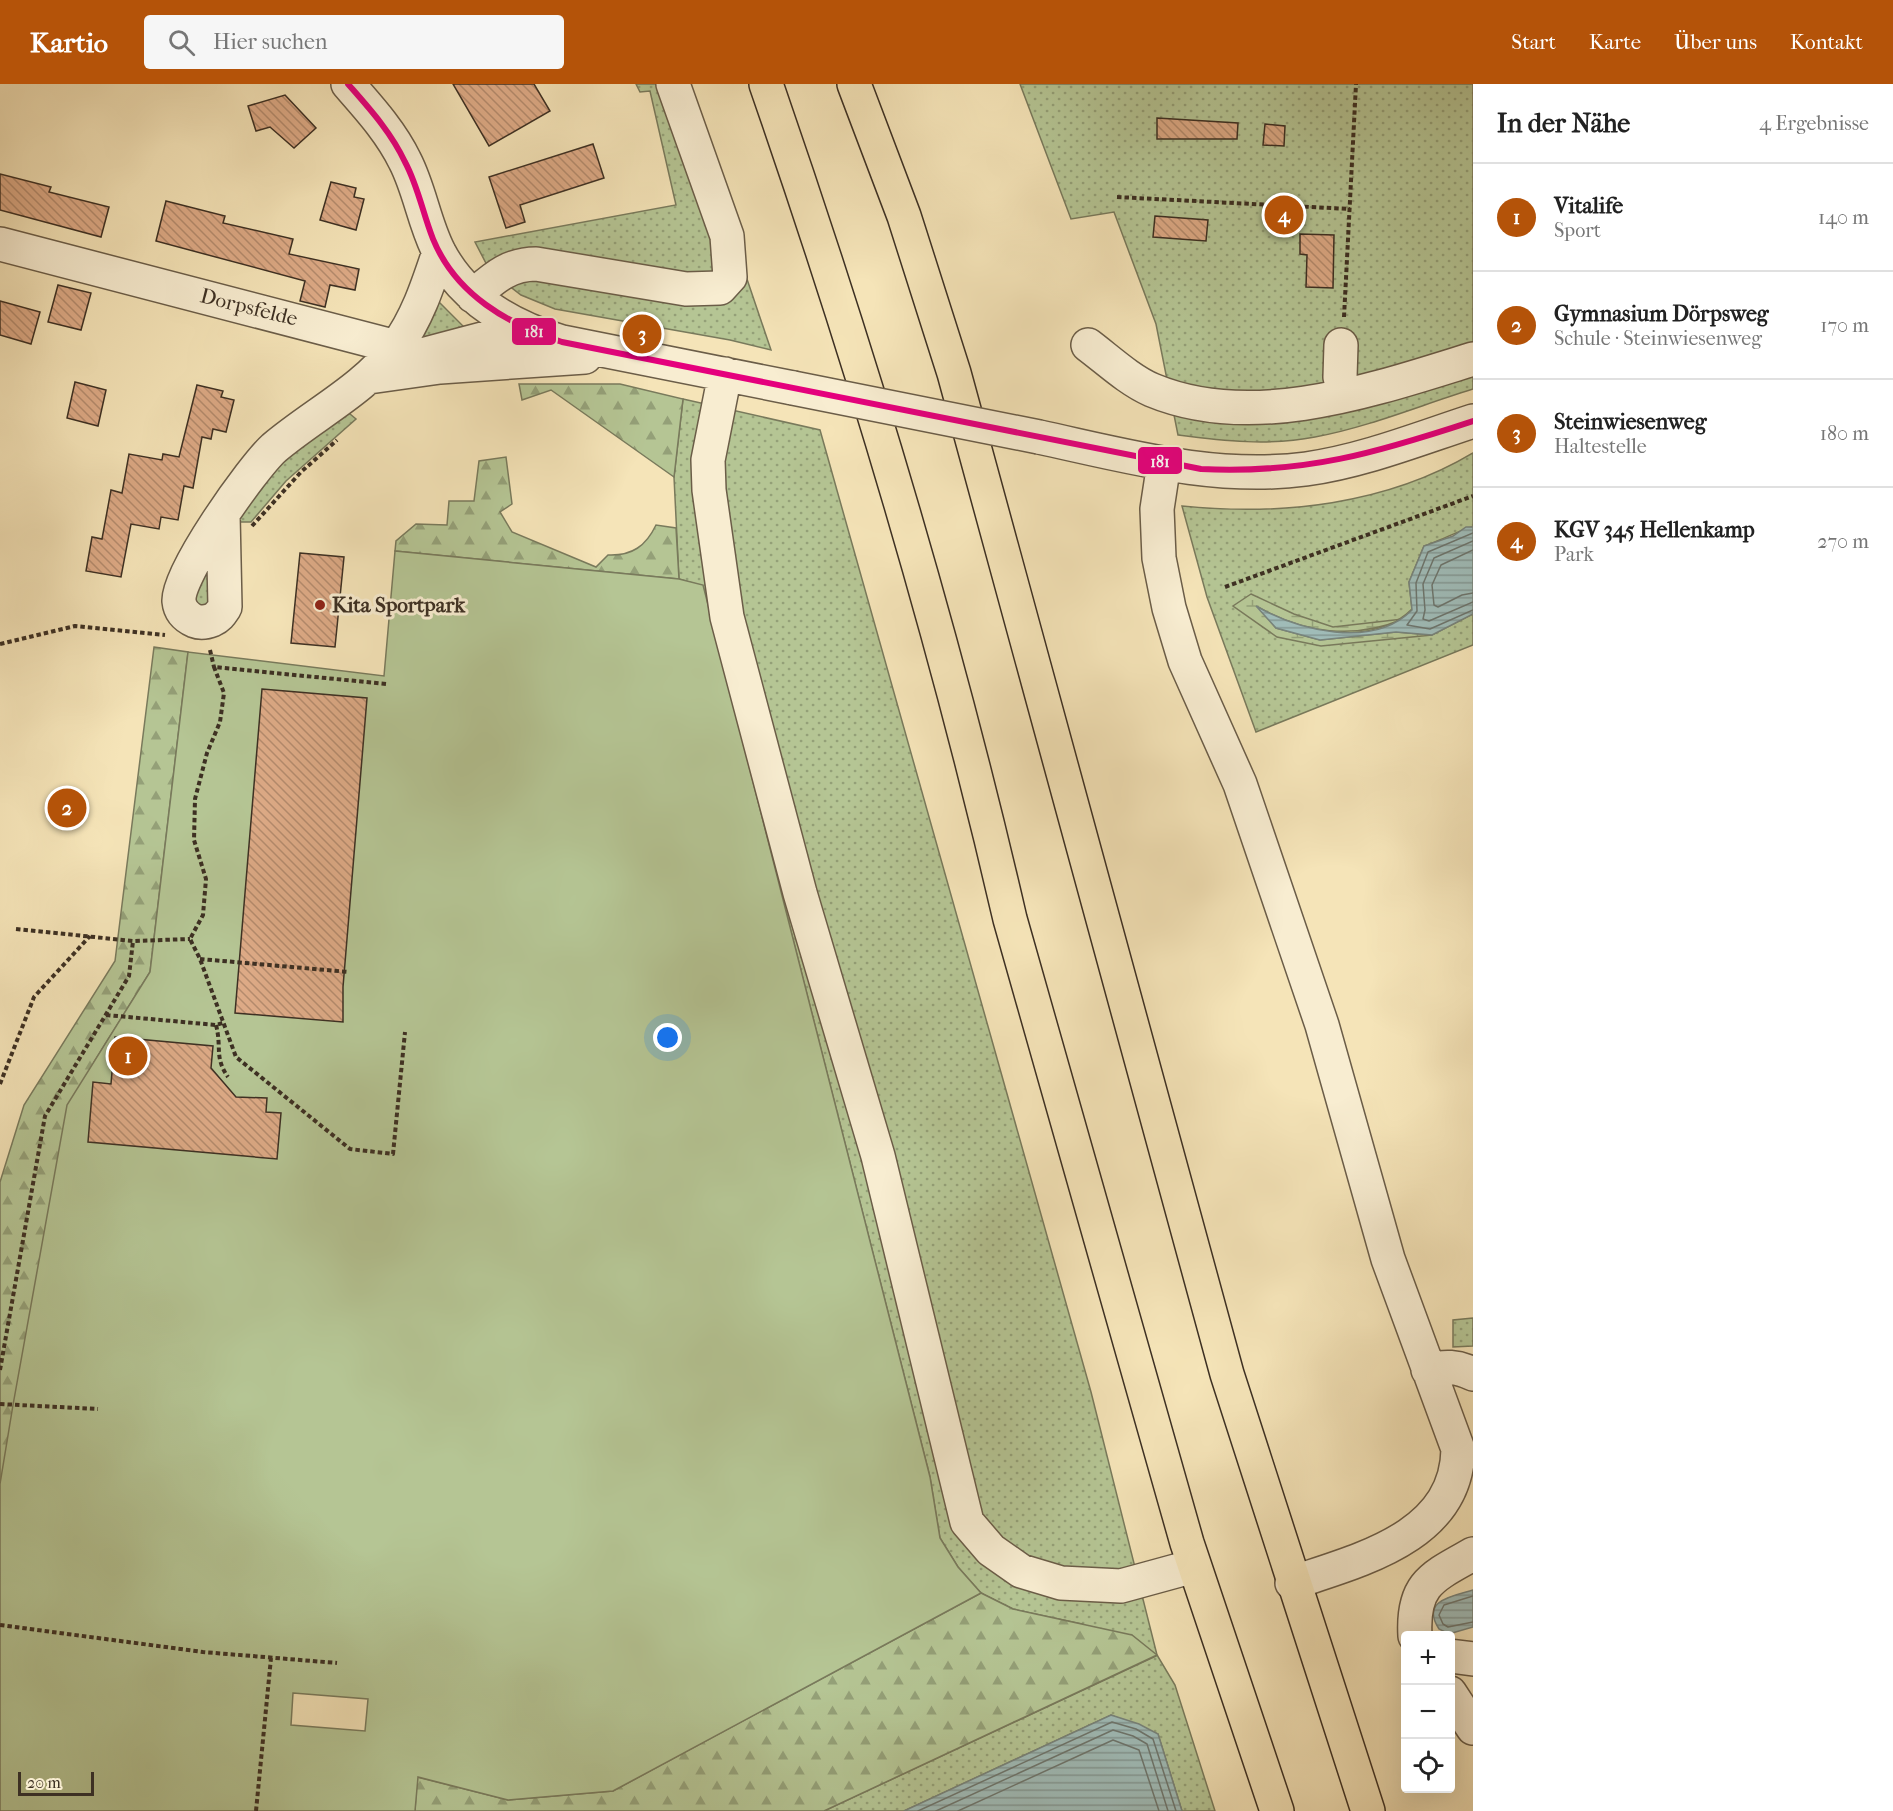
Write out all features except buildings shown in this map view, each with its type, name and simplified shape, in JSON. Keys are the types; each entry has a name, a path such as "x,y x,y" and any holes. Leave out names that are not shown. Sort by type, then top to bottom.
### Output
{"highway":[{"path":"766,84 816,228 916,557 987,819 1010,919 1194,1566 1277,1811"},
{"path":"854,84 904,216 954,373 1060,758 1162,1144 1227,1374 1292,1584 1368,1811"}],"street":[{"path":"348,84 378,118 396,145 416,186 439,252 454,276 473,296 500,317 529,332 621,355 1164,463 1236,472 1307,469 1380,451 1473,421"},
{"path":"473,296 505,270 520,264 536,264 687,289 720,288 730,277 727,236 673,84"},
{"name":"Dorpsfelde","path":"0,244 396,347"},
{"path":"223,524 242,485 273,449 369,378 396,347 413,320 439,252"},
{"path":"369,378 431,351 494,336 529,332"},
{"path":"1088,345 1150,389 1176,399 1210,406 1255,409 1297,405 1473,359"},
{"path":"1341,345 1340,377 1344,394"},
{"path":"369,378 440,367 621,355"},
{"path":"725,375 708,460 709,490 727,617 800,894 878,1156 966,1522 991,1550 1021,1571 1061,1583 1121,1586 1194,1566"},
{"path":"1164,463 1157,509 1159,558 1169,608 1185,661 1244,795 1322,1025 1388,1259 1458,1449 1458,1468 1432,1518 1380,1552 1292,1584"},
{"path":"1428,1370 1444,1366 1461,1368 1473,1374"},
{"path":"1415,1631 1415,1608 1425,1586 1441,1572 1473,1554"},
{"path":"1455,1657 1473,1659"},
{"path":"1455,1701 1473,1728"}],"path":[{"path":"1346,302 1356,84"},
{"path":"1117,197 1350,209"},
{"path":"223,524 249,531 301,472 342,435"},
{"path":"1225,587 1473,496"},
{"path":"0,644 75,626 166,635"},
{"path":"189,939 203,915 206,879 194,840 195,799 207,753 220,723 224,693 213,667 386,684"},
{"path":"15,929 133,941 189,939"},
{"path":"0,1084 34,998 90,936"},
{"path":"189,939 200,959 236,1057 350,1149 393,1154 405,1032"},
{"path":"0,1370 45,1116 129,976 133,941"},
{"path":"200,959 349,972"},
{"path":"106,1015 216,1025 223,1023"},
{"path":"216,1025 220,1040 218,1062 228,1077"},
{"path":"0,1404 98,1409"},
{"path":"0,1625 203,1652 338,1663"},
{"path":"256,1811 270,1658"}],"green space":[{"path":"636,84 676,84 726,217 771,350 730,340 555,309 521,295 490,271 475,242 676,205 650,91 640,92"},
{"path":"1020,84 1473,84 1473,389 1355,428 1298,440 1246,442 1178,435 1156,324 1114,212 1071,219"},
{"path":"435,298 472,335 412,339"},
{"path":"519,384 620,384 683,399 674,477 551,390 522,400"},
{"path":"683,399 820,430 1091,1392 1157,1655 1175,1685 1215,1811 1182,1811 1158,1734 1111,1715 904,1811 824,1811 1156,1656 1082,1624 1013,1609 981,1593 958,1567 940,1538 930,1477 703,586 679,579 674,477"},
{"path":"344,409 356,419 286,481 251,522 238,522 246,504 269,473"},
{"path":"1473,453 1473,527 1424,546 1409,582 1412,609 1399,619 1367,631 1332,632 1314,630 1282,621 1258,607 1276,628 1320,640 1396,632 1432,635 1473,614 1473,645 1256,732 1207,597 1182,506 1257,509 1332,503 1405,485 1440,471"},
{"path":"506,457 512,504 500,512 512,532 596,567 608,555 624,554 643,544 656,525 676,528 679,579 395,551 396,541 416,524 447,525 449,501 474,501 479,461"},
{"path":"395,551 679,579 703,585 930,1477 940,1538 958,1567 981,1593 613,1791 508,1800 418,1777 415,1811 0,1811 0,1484 67,1105 150,972 188,652 384,676","holes":["293,1693 368,1699 365,1731 291,1725"]},
{"path":"209,558 213,604 197,608 192,595"},
{"path":"1251,594 1294,614 1333,627 1403,619 1366,630 1329,631 1293,623 1258,607 1276,628 1320,640 1396,632 1432,635 1321,646 1277,637 1233,606"},
{"path":"154,647 188,652 150,972 94,1062 0,1588 0,1182 24,1105 115,961"},
{"path":"1473,1318 1473,1346 1453,1347 1453,1320"},
{"path":"981,1593 1013,1609 1132,1635 1157,1655 824,1811 415,1811 417,1777 508,1800 613,1791"}],"water":[{"path":"1466,527 1473,527 1473,614 1432,635 1396,632 1320,640 1276,628 1256,606 1273,615 1313,628 1356,633 1377,630 1396,622 1412,610 1409,582 1424,546 1453,536"},
{"path":"1473,1590 1473,1627 1455,1632 1439,1629 1433,1612 1436,1605 1448,1597"},
{"path":"1111,1715 1139,1724 1158,1734 1182,1811 904,1811"}],"transit line":[{"name":"181","path":"348,84 379,121 399,151 410,171 433,239 455,276 486,305 522,326 562,342 1201,469 1274,468 1340,459 1404,443 1473,421"}],"place":[{"name":"KGV 345 Hellenkamp","path":"1284,215"},
{"name":"Steinwiesenweg","path":"642,334"},
{"name":"Kita Sportpark","path":"320,605"},
{"name":"Gymnasium Dörpsweg","path":"67,808"},
{"name":"Vitalife","path":"128,1056"}]}
